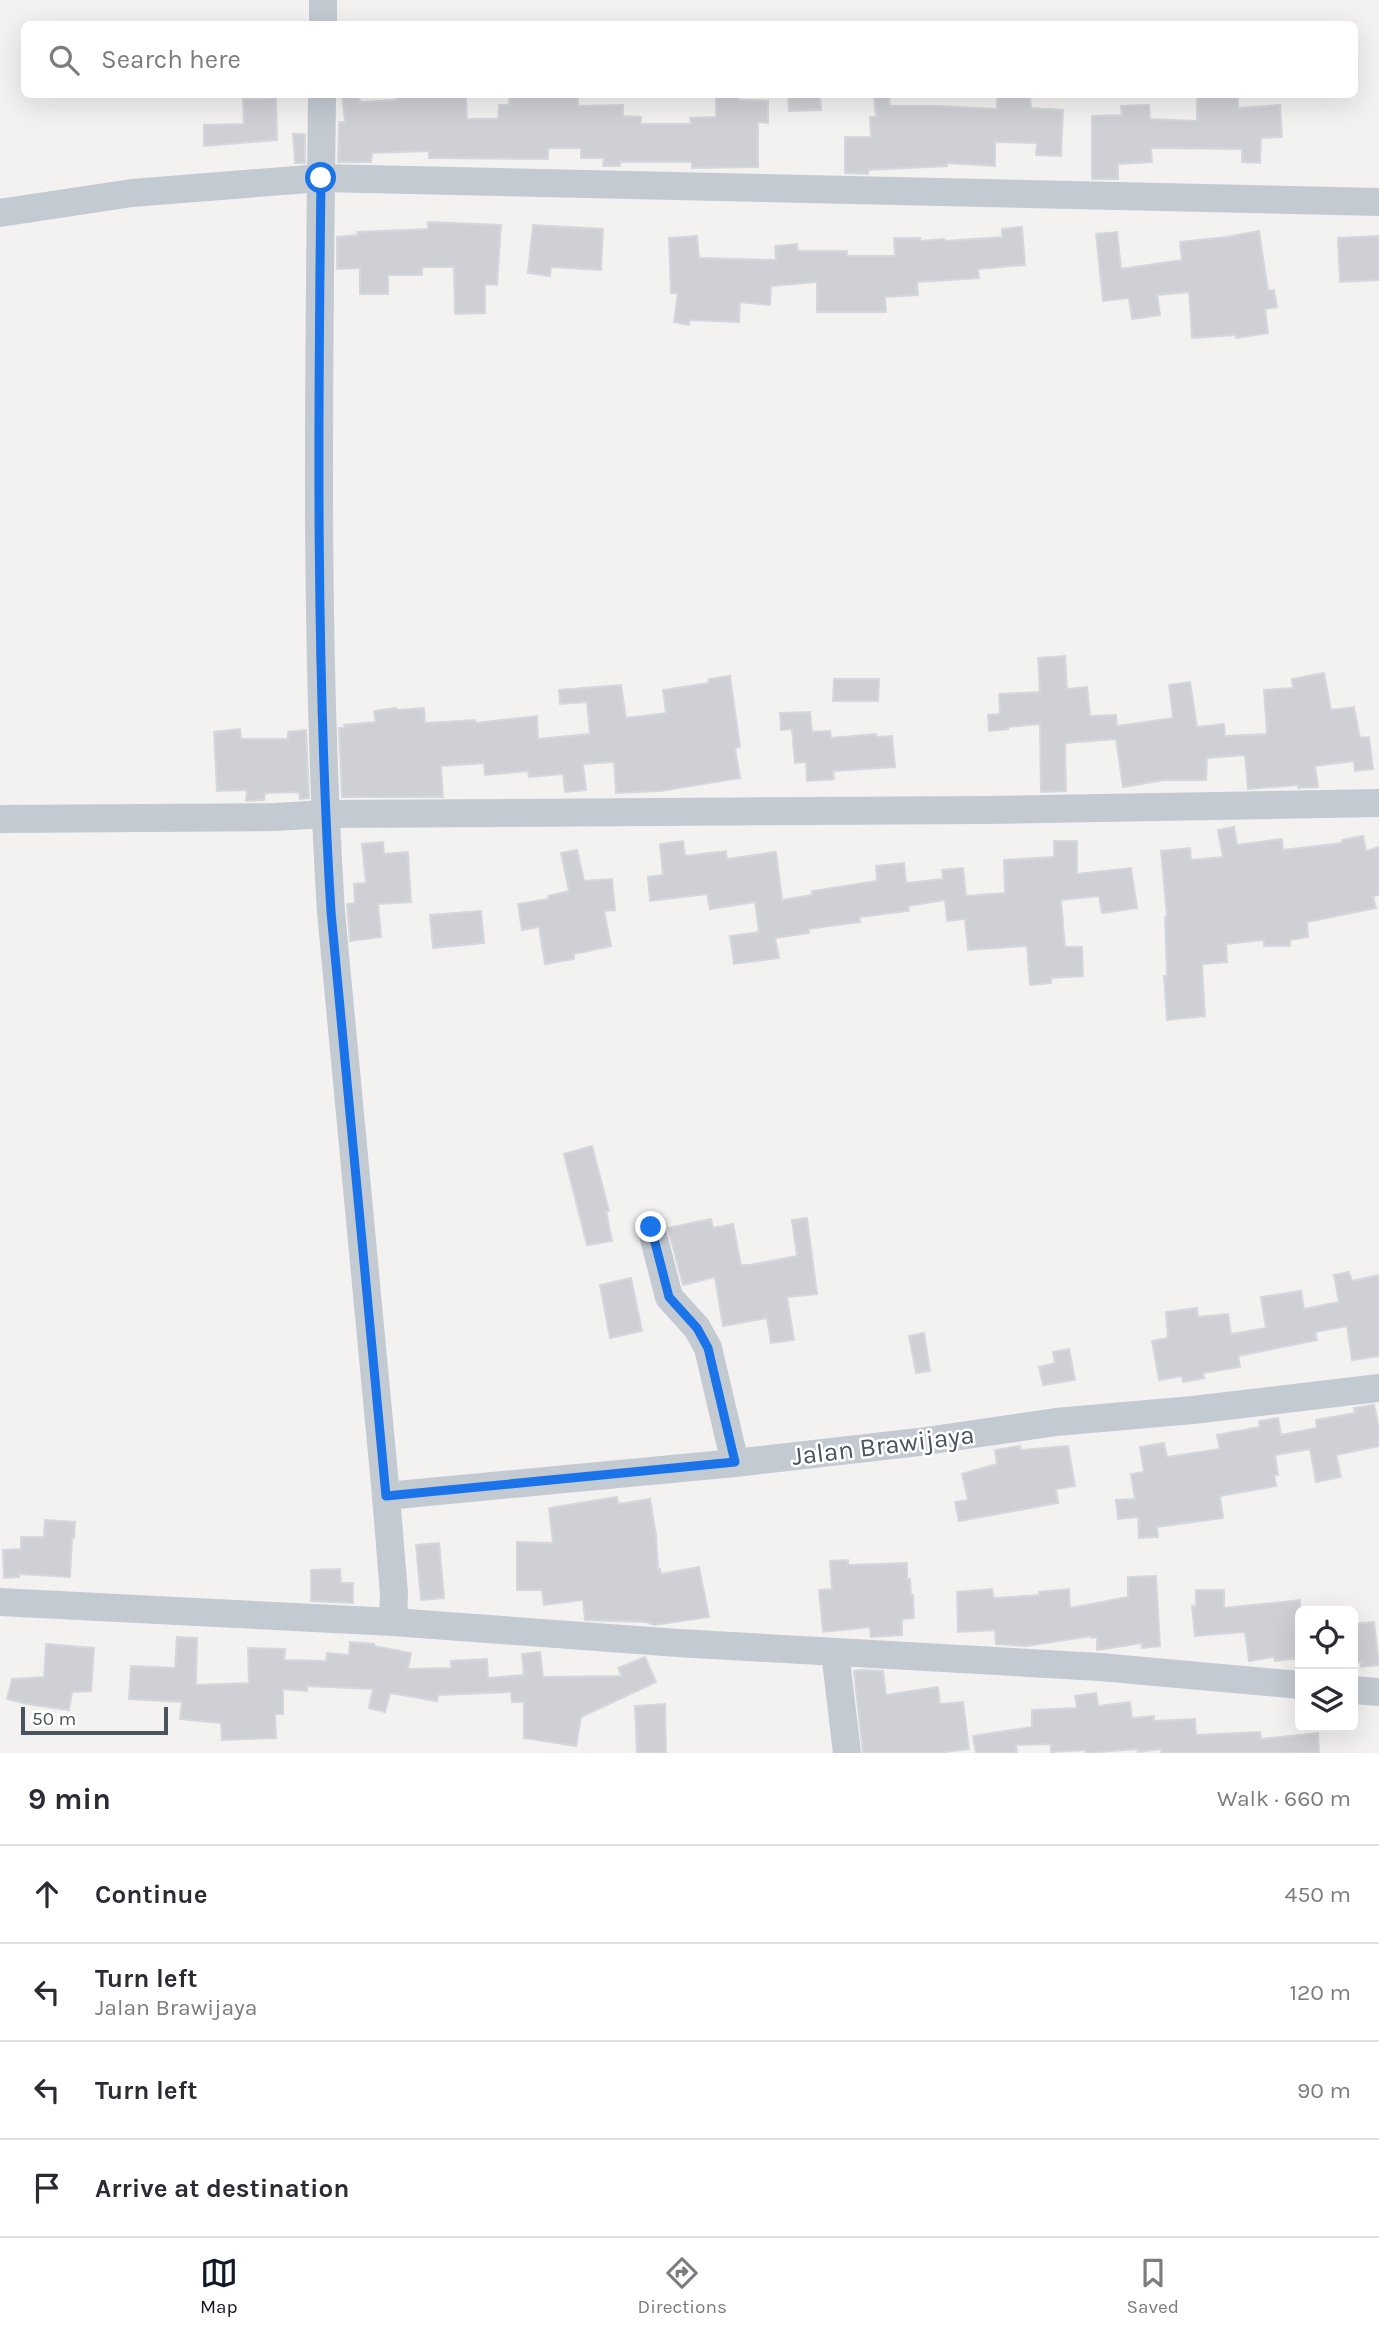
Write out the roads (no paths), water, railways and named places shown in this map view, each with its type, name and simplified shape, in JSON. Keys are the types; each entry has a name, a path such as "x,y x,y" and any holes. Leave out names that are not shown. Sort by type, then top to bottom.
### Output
{"street":[{"path":"323,0 323,21"},
{"path":"322,98 318,431 325,814 332,926 386,1496 394,1594 393,1622"},
{"path":"0,213 132,193 321,178 1379,202"},
{"path":"0,819 984,810 1379,803"},
{"path":"651,1227 669,1297 697,1328 708,1348 735,1462"},
{"name":"Jalan Brawijaya","path":"386,1496 919,1442 1056,1422 1193,1410 1379,1388"},
{"path":"0,1602 393,1622 1100,1667 1295,1685"},
{"path":"835,1652 847,1753"},
{"path":"1358,1690 1379,1692"}]}
